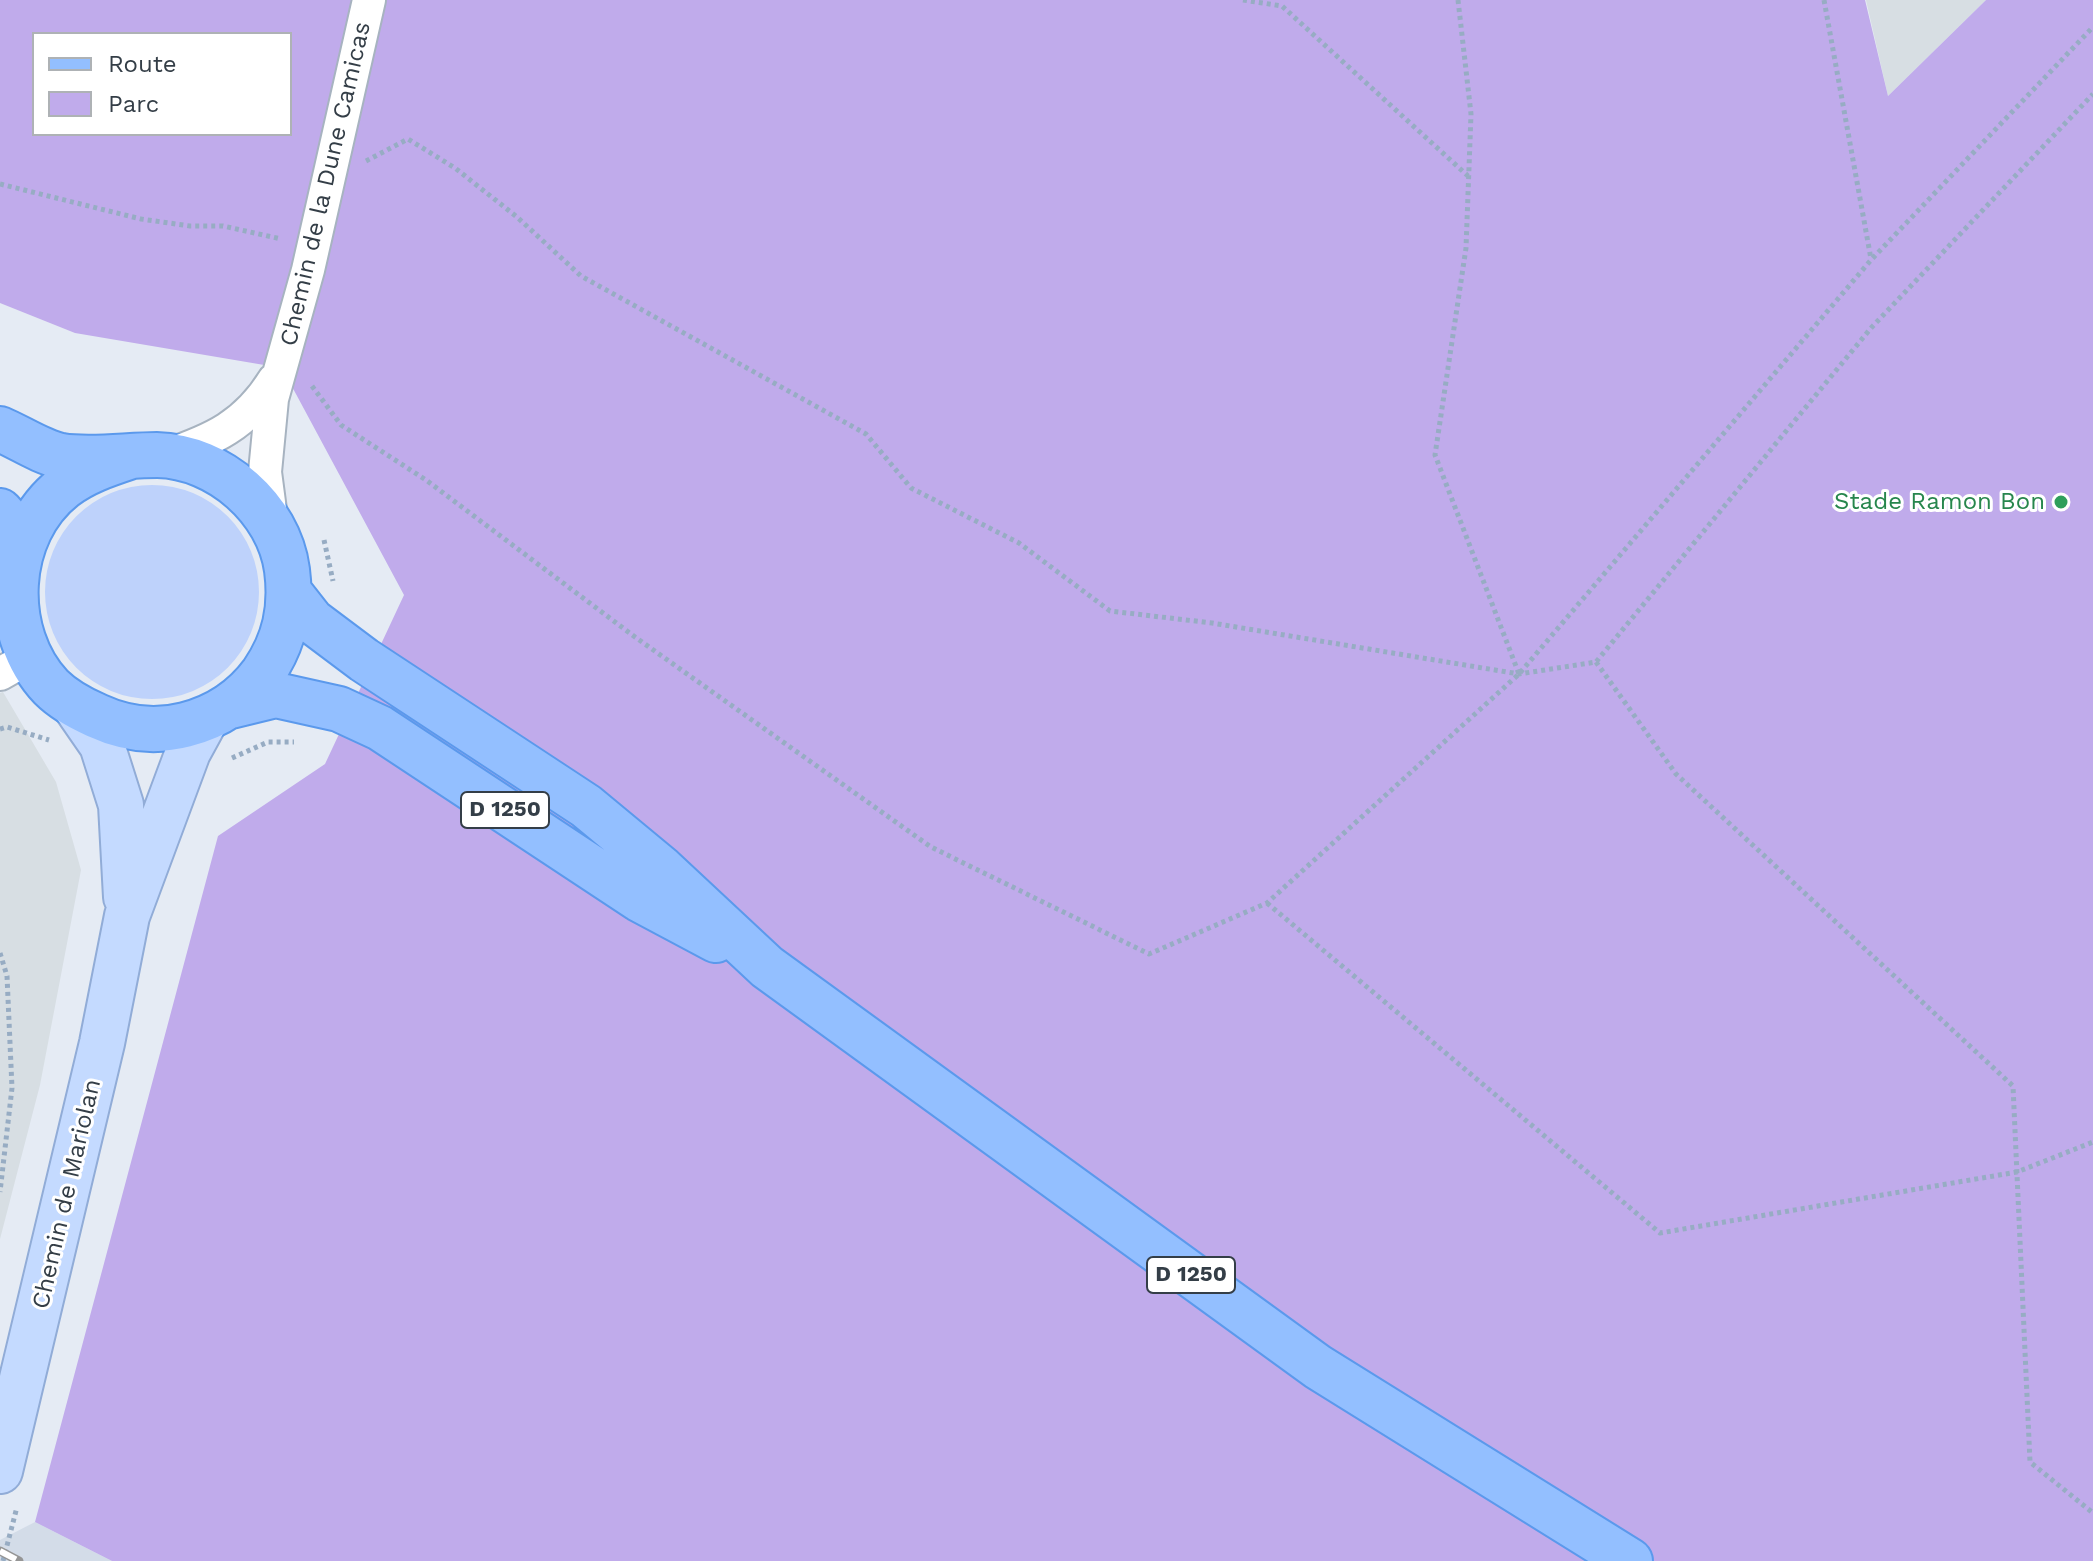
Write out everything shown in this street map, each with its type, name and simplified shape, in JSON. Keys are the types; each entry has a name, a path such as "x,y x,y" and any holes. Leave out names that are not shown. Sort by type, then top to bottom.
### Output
{"main road":[{"path":"0,429 60,456 147,457 194,461 224,475 251,497 272,525 285,558 290,593 286,626 274,657 255,684 218,713 162,731 117,725 75,706 51,687 15,666 17,623 14,587 21,550 37,517 62,489 93,468 147,457"},
{"path":"0,511 8,520 21,550"},
{"name":"D 1250","path":"290,593 312,621 364,660 586,806 662,869 767,967 1318,1367 1630,1561"},
{"name":"D 1250","path":"218,713 276,695 339,709 380,728 639,899 767,967"},
{"name":"Chemin de Mariolan","path":"75,706 102,745 121,805 127,916"},
{"name":"Chemin de Mariolan","path":"0,1471 102,1043 127,916 188,752 218,713"}],"street":[{"name":"Chemin de la Dune Camicas","path":"272,525 265,472 272,399 313,247 369,0"},
{"name":"Chemin de la Dune Camicas","path":"147,457 211,440 237,423 263,397 284,360"}],"path":[{"path":"1243,0 1281,3 1468,176"},
{"path":"1458,0 1471,114 1466,248 1435,455 1519,674"},
{"path":"1824,0 1871,260"},
{"path":"284,360 341,425 426,480 635,637 931,847 1149,954 1267,903 1519,674 1871,260 2093,27"},
{"path":"361,163 408,139 455,168 517,217 581,276 866,434 911,488 1019,543 1110,611 1212,623 1519,674 1596,662 1871,328 2093,94"},
{"path":"0,184 141,219 190,226 223,226 313,247"},
{"path":"1596,662 1676,774 2013,1086 2030,1462 2093,1513"},
{"path":"1267,903 1660,1233 2017,1172 2093,1142"},
{"path":"0,953 7,976 12,1088 0,1192"}],"shaded area":[{"path":"1866,0 1986,0 1888,96"},
{"path":"3,692 56,782 81,870 40,1085 0,1239 0,693"},
{"path":"35,1522 112,1561 0,1561 0,1540"}],"green space":[{"path":"0,0 1865,0 1888,96 1986,0 2093,0 2093,1561 112,1561 35,1522 218,836 325,764 404,595 282,368 75,333 0,303"}],"sand":[{"path":"152,485 193,493 228,516 251,551 259,592 251,633 228,668 193,691 152,699 111,691 76,668 53,633 45,592 53,551 76,516 111,493"}],"railway":[{"path":"0,1551 19,1561"}],"place":[{"name":"Stade Ramon Bon","path":"2061,502"}]}
